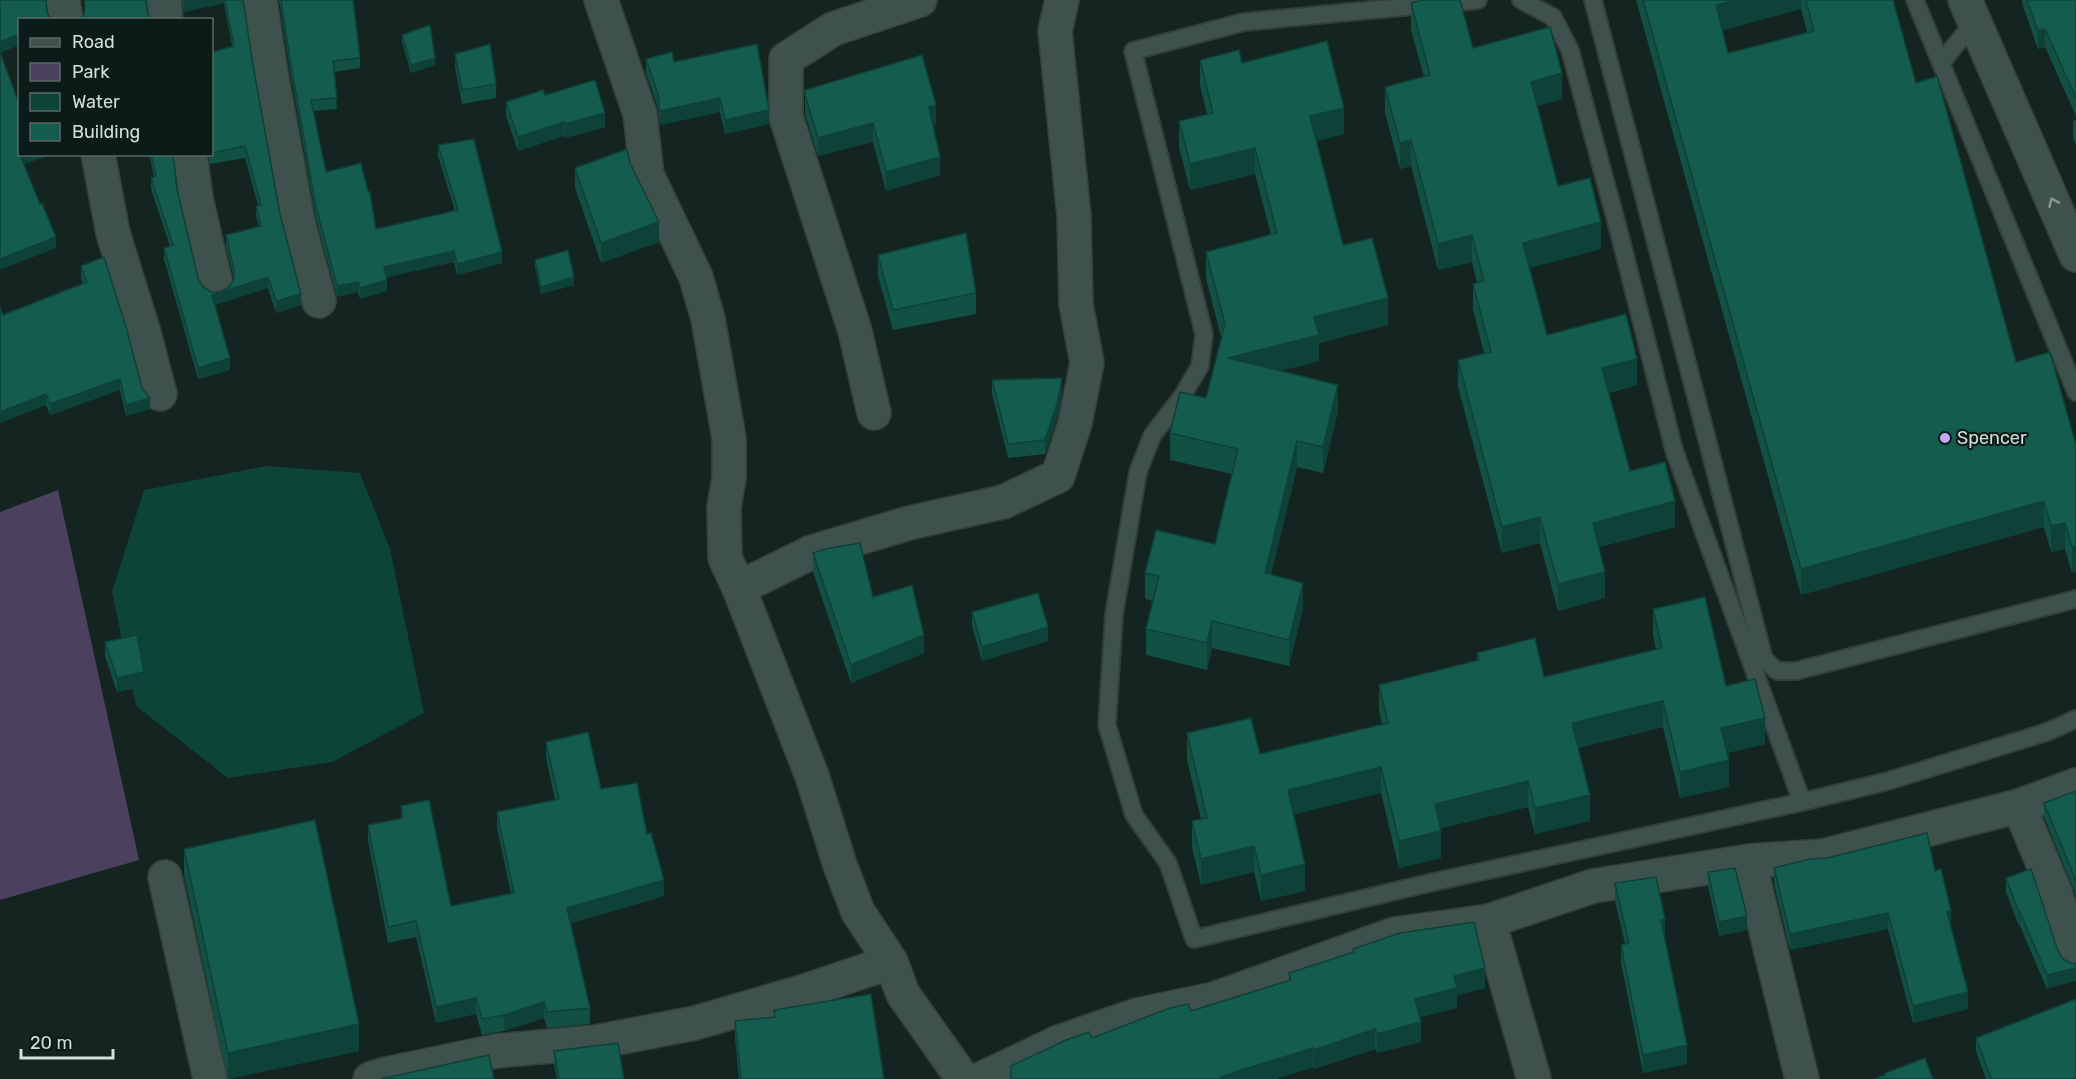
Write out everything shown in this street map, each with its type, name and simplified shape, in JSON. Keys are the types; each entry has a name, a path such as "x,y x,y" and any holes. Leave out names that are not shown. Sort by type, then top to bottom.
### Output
{"street":[{"path":"63,0 66,18"},
{"path":"164,0 166,18"},
{"path":"260,0 298,222 319,301"},
{"path":"601,0 640,114 647,175 696,277 708,319 729,438 729,478 724,507 725,558 739,588 812,776 840,865 858,912 891,962 903,994 963,1079"},
{"path":"874,413 855,331 786,117 786,59 833,28 920,0"},
{"path":"739,588 812,552 909,523 1003,502 1058,476 1075,423 1087,363 1076,304 1074,216 1055,31 1062,0"},
{"path":"1969,11 2076,255"},
{"path":"98,156 113,233 160,394"},
{"path":"190,156 196,198 216,285"},
{"path":"981,1079 1059,1042 1126,1018 1214,999 1395,934 1489,921 1593,886 1749,861 1823,856 2019,806 2076,784"},
{"path":"2019,806 2055,892 2076,959"},
{"path":"1749,861 1802,1079"},
{"path":"165,877 210,1079"},
{"path":"1489,921 1534,1079"},
{"path":"370,1079 496,1051 596,1041 696,1023 805,991 891,962"}],"lane":[{"path":"1478,0 1244,22 1133,51 1204,334 1200,366 1152,436 1138,472 1114,615 1107,725 1134,815 1168,863 1194,939 1429,883 1802,802 1911,774 2047,732 2076,719"},
{"path":"1521,0 1553,17 1570,50 1674,450 1802,802"},
{"path":"1593,0 1764,659 1777,671 1796,671 2076,599"},
{"path":"1915,0 2076,392"},
{"path":"1941,63 1969,11"}],"green space":[{"path":"58,490 139,860 0,900 0,512"}],"water":[{"path":"266,466 360,473 390,549 424,713 332,762 228,778 136,706 112,592 144,490"}],"building":[{"path":"0,0 46,0 50,18 18,18 18,35 0,42"},
{"path":"84,0 146,0 150,18 82,18"},
{"path":"225,0 243,0 280,214 301,294 276,301 268,277 212,295 230,358 198,368 164,248 173,245 151,178 156,176 151,156 173,156 177,189 198,278 203,287 211,292 220,292 229,287 234,279 226,235 261,226 256,206 261,205 245,146 213,153 213,52 234,46"},
{"path":"281,0 353,0 360,58 333,61 337,98 311,100 326,172 361,163 368,192 370,192 376,229 458,210 438,145 474,139 502,252 457,264 454,251 384,267 387,280 360,288 358,282 337,286 316,207"},
{"path":"1423,0 1460,0 1473,48 1550,27 1562,73 1531,82 1558,186 1590,178 1601,222 1523,243 1547,335 1626,314 1637,359 1602,368 1630,471 1665,462 1675,501 1593,523 1605,572 1558,584 1540,517 1502,527 1458,360 1491,352 1473,284 1484,281 1472,235 1438,244 1411,140 1400,143 1385,87 1430,75 1411,3"},
{"path":"1643,0 1736,0 1716,5 1728,53 1814,31 1806,0 1893,0 1916,83 1937,76 2016,362 2050,352 2076,445 2076,546 2072,547 2065,523 2051,526 2044,501 1801,569"},
{"path":"2027,0 2076,0 2076,98 2045,29 2038,31"},
{"path":"430,25 435,58 411,65 402,35"},
{"path":"1327,41 1344,108 1310,116 1343,245 1372,238 1388,298 1314,317 1319,335 1228,358 1338,385 1323,447 1297,441 1265,573 1303,583 1289,640 1212,621 1207,643 1146,629 1159,576 1145,573 1156,530 1215,544 1238,449 1170,433 1180,392 1206,398 1225,324 1206,252 1277,233 1255,148 1190,164 1179,121 1213,113 1200,60 1239,50 1242,63"},
{"path":"490,44 496,84 462,90 455,54"},
{"path":"757,44 769,110 725,120 720,98 660,111 658,94 646,59 672,52 674,62"},
{"path":"0,52 18,101 18,156 20,156 56,237 0,259"},
{"path":"922,55 936,105 929,107 940,157 886,172 873,123 818,138 805,90"},
{"path":"595,80 605,113 565,124 564,122 518,137 506,102 543,90 545,95"},
{"path":"627,149 630,163 659,222 601,243 575,168"},
{"path":"966,233 976,293 893,310 878,255"},
{"path":"568,250 574,277 541,287 535,260"},
{"path":"104,257 142,388 150,398 126,405 120,379 50,404 46,394 0,412 0,307 3,315 87,282 81,266"},
{"path":"1062,378 1057,404 1045,440 1008,444 992,380"},
{"path":"860,543 873,597 912,585 924,635 851,665 813,553"},
{"path":"1038,593 1048,627 982,647 972,612"},
{"path":"1705,597 1726,686 1755,679 1765,718 1721,728 1729,760 1680,772 1663,701 1572,723 1590,795 1535,808 1528,781 1435,804 1441,831 1399,841 1381,767 1288,790 1305,864 1261,875 1254,846 1201,859 1192,821 1207,818 1187,733 1251,718 1260,754 1388,723 1379,685 1479,660 1477,653 1535,638 1544,677 1662,648 1653,609"},
{"path":"137,635 144,672 117,678 105,642"},
{"path":"588,732 601,789 637,783 647,834 651,833 664,880 567,908 590,1008 547,1012 544,1002 504,1015 482,1019 476,998 436,1007 416,921 388,927 368,825 403,818 401,806 429,800 451,906 514,893 497,812 559,799 546,742"},
{"path":"2076,791 2076,883 2044,803"},
{"path":"315,820 359,1024 228,1053 184,849"},
{"path":"1927,833 1935,871 1941,869 1951,911 1947,912 1968,992 1913,1006 1888,913 1790,934 1774,868 1810,859 1827,858"},
{"path":"1735,868 1747,916 1719,922 1708,872"},
{"path":"2031,869 2058,951 2063,959 2072,964 2076,963 2076,968 2047,975 2006,878"},
{"path":"1656,877 1665,919 1661,920 1687,1045 1643,1055 1621,945 1629,943 1615,883"},
{"path":"1474,922 1485,968 1454,976 1457,988 1415,999 1421,1022 1377,1034 1375,1029 1218,1079 1011,1079 1011,1066 1066,1040 1089,1032 1092,1038 1170,1008 1188,1004 1191,1011 1291,980 1289,973 1354,952 1353,949 1400,933"},
{"path":"871,994 884,1079 741,1079 735,1021 775,1017 774,1010"},
{"path":"2076,999 2076,1079 1990,1079 1976,1038"},
{"path":"618,1043 624,1079 559,1079 554,1051"},
{"path":"489,1055 494,1079 381,1079"},
{"path":"1925,1058 1933,1079 1874,1079 1885,1073"}],"place":[{"name":"Spencer","path":"1945,438"}]}
